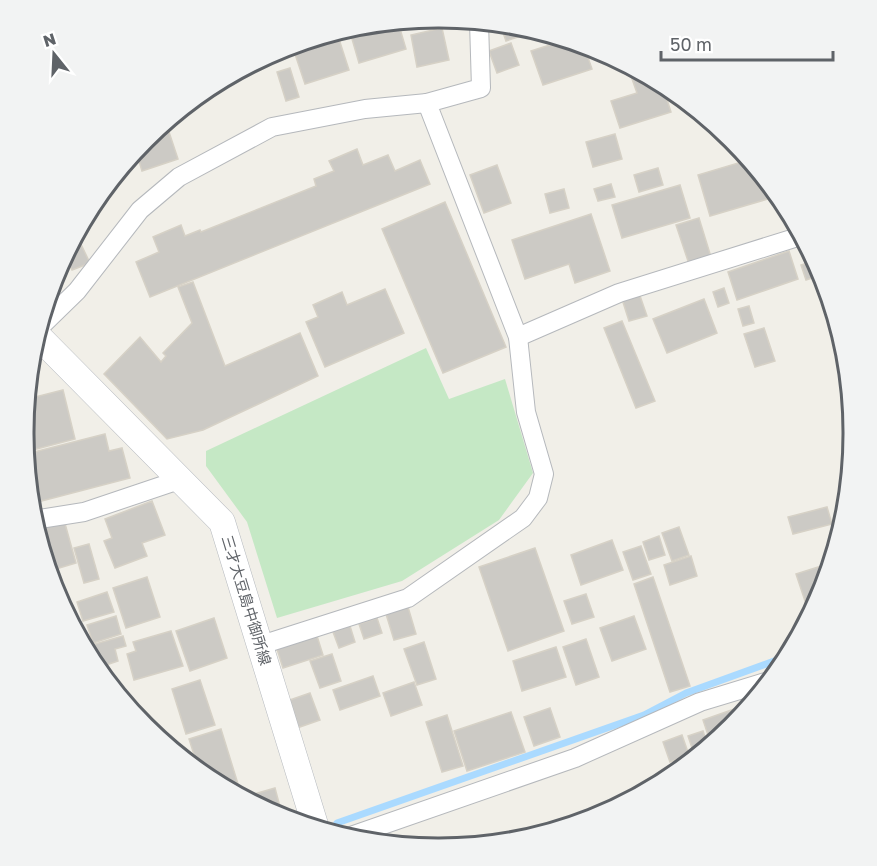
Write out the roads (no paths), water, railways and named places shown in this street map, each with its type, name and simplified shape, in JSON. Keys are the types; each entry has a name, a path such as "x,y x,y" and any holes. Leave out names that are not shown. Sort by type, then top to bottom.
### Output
{"main road":[{"name":"三才大豆島中御所線","path":"45,343 183,479 222,522 313,817"}],"street":[{"path":"51,316 77,291 140,210 179,177 272,127 365,109 427,103 482,88 479,31"},
{"path":"261,645 408,598 523,518 538,498 544,474 526,412 518,337 427,103"},
{"path":"518,337 619,293 793,239"},
{"path":"43,518 84,512 183,479"},
{"path":"366,831 575,758 700,702 754,686"}],"waterway":[{"path":"337,823 644,715 686,693 772,662"}]}
